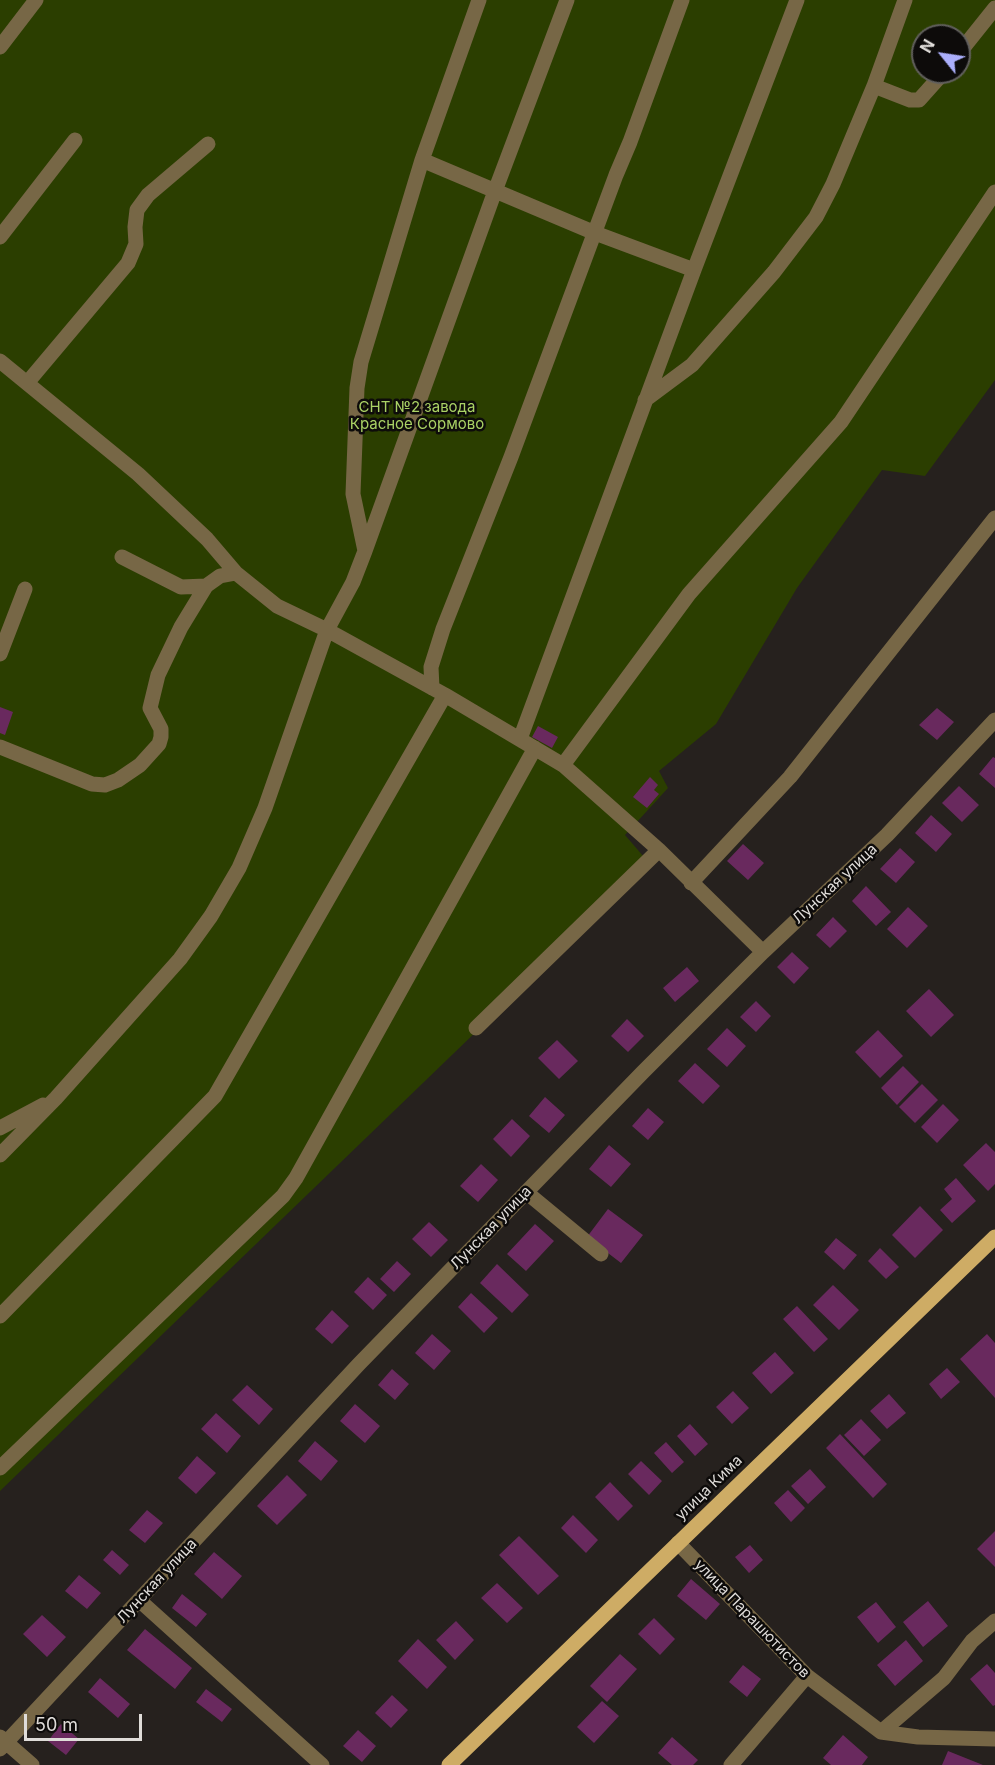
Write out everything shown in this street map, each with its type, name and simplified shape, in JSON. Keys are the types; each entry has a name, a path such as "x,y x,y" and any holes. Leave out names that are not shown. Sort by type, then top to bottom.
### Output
{"main road":[{"name":"улица Кима","path":"449,1765 995,1238"}],"street":[{"path":"0,47 36,0"},
{"path":"365,551 352,494 357,388 361,362 422,160 479,0"},
{"path":"0,1155 56,1098 180,959 211,916 239,868 265,808 327,630 365,551 495,191 567,0"},
{"path":"0,1316 215,1096 438,691 431,667 443,630 511,457 682,0"},
{"path":"520,739 645,400 797,0"},
{"path":"645,400 692,365 774,272 816,217 833,184 874,86 905,0"},
{"path":"971,38 995,8"},
{"path":"874,86 910,100 919,100 933,84"},
{"path":"0,237 75,140"},
{"path":"27,383 128,263 136,244 137,210 148,195 208,144"},
{"path":"422,160 595,233 694,270"},
{"path":"563,765 688,594 841,422 995,192"},
{"path":"0,361 138,474 207,539 236,573 277,606 327,630 438,691 563,765 659,850 763,952"},
{"path":"691,883 790,777 995,518"},
{"path":"122,557 181,587 206,586"},
{"path":"0,747 92,784 105,785 118,780 140,765 159,744 161,729 150,708 158,675 181,627 206,586 220,576 236,573"},
{"path":"0,654 25,589"},
{"name":"Лунская улица","path":"2,1742 139,1600 359,1364 526,1192 763,952 886,835 995,720"},
{"path":"0,1468 283,1196 296,1178 535,748"},
{"path":"476,1028 659,850"},
{"path":"0,1128 56,1098"},
{"path":"526,1192 601,1254"},
{"name":"улица Парашютистов","path":"678,1543 807,1676 881,1732 918,1737 995,1739"},
{"path":"139,1600 322,1765"},
{"path":"881,1732 944,1678 972,1641 995,1621"},
{"path":"731,1765 807,1676"},
{"path":"2,1742 32,1765"}],"green space":[{"name":"СНТ №2 завода Красное Сормово","path":"0,0 995,0 995,380 925,476 882,470 797,588 716,724 659,771 668,788 625,835 650,864 0,1491"}],"building":[{"path":"0,707 13,712 5,735 0,733"},
{"path":"937,708 954,722 937,740 919,725"},
{"path":"538,726 558,737 552,748 532,737"},
{"path":"993,757 995,758 995,788 979,774"},
{"path":"650,777 658,785 654,790 659,794 647,808 633,797"},
{"path":"959,786 979,805 962,822 942,803"},
{"path":"931,815 952,834 936,852 915,833"},
{"path":"743,844 764,863 748,880 727,861"},
{"path":"900,848 915,862 896,883 880,869"},
{"path":"866,886 891,912 876,926 852,901"},
{"path":"908,907 928,926 907,948 887,929"},
{"path":"833,917 847,931 830,948 816,935"},
{"path":"792,952 809,968 794,984 777,967"},
{"path":"687,967 699,981 675,1002 663,988"},
{"path":"929,989 954,1015 931,1037 906,1011"},
{"path":"756,1001 771,1016 756,1032 740,1017"},
{"path":"627,1019 644,1036 628,1052 611,1036"},
{"path":"727,1028 746,1046 727,1067 707,1049"},
{"path":"878,1030 903,1056 880,1078 855,1052"},
{"path":"557,1040 578,1061 559,1079 538,1058"},
{"path":"695,1063 720,1086 703,1104 678,1081"},
{"path":"903,1066 919,1082 897,1105 881,1088"},
{"path":"922,1084 938,1100 915,1123 899,1107"},
{"path":"545,1097 565,1115 549,1133 529,1116"},
{"path":"943,1104 959,1120 937,1143 921,1127"},
{"path":"648,1108 664,1122 648,1140 632,1126"},
{"path":"512,1119 530,1136 511,1157 493,1139"},
{"path":"986,1143 995,1152 995,1184 988,1191 963,1165"},
{"path":"609,1145 631,1164 611,1187 589,1169"},
{"path":"481,1164 498,1180 478,1202 460,1186"},
{"path":"956,1178 976,1201 952,1223 940,1210 952,1199 944,1189"},
{"path":"920,1206 943,1230 915,1258 892,1235"},
{"path":"608,1209 643,1235 621,1263 587,1237"},
{"path":"429,1222 448,1240 431,1257 412,1239"},
{"path":"535,1224 554,1241 526,1271 507,1254"},
{"path":"836,1238 857,1255 844,1270 824,1252"},
{"path":"880,1248 899,1267 886,1279 868,1261"},
{"path":"397,1261 411,1274 394,1292 380,1279"},
{"path":"497,1264 529,1295 512,1313 480,1283"},
{"path":"368,1277 387,1295 373,1310 354,1292"},
{"path":"833,1285 859,1310 839,1330 813,1305"},
{"path":"471,1293 498,1318 484,1333 458,1307"},
{"path":"797,1306 828,1339 814,1352 783,1319"},
{"path":"332,1310 349,1326 332,1344 315,1329"},
{"path":"432,1334 451,1351 434,1370 415,1353"},
{"path":"987,1334 995,1343 995,1398 960,1359"},
{"path":"775,1352 794,1373 771,1394 752,1373"},
{"path":"947,1368 960,1382 941,1399 929,1384"},
{"path":"392,1369 409,1384 395,1400 378,1385"},
{"path":"247,1385 273,1409 259,1425 232,1400"},
{"path":"733,1391 749,1408 732,1424 716,1407"},
{"path":"889,1394 906,1413 887,1429 870,1411"},
{"path":"355,1404 380,1426 365,1443 340,1421"},
{"path":"216,1413 241,1436 227,1453 201,1429"},
{"path":"861,1419 881,1440 864,1456 844,1435"},
{"path":"690,1424 708,1444 695,1456 677,1436"},
{"path":"840,1434 887,1484 873,1498 826,1448"},
{"path":"315,1441 338,1461 321,1481 298,1461"},
{"path":"666,1442 684,1462 672,1473 654,1453"},
{"path":"197,1456 216,1473 196,1494 178,1478"},
{"path":"641,1461 662,1481 649,1495 628,1474"},
{"path":"810,1469 826,1487 808,1504 791,1486"},
{"path":"287,1475 307,1495 277,1525 257,1506"},
{"path":"610,1482 633,1506 618,1521 595,1497"},
{"path":"788,1490 805,1508 791,1522 774,1503"},
{"path":"147,1510 163,1523 145,1543 129,1530"},
{"path":"573,1515 598,1540 586,1553 561,1528"},
{"path":"995,1531 995,1567 977,1549"},
{"path":"519,1536 559,1576 538,1595 499,1555"},
{"path":"750,1545 763,1560 749,1573 735,1557"},
{"path":"112,1550 129,1565 120,1575 103,1560"},
{"path":"214,1552 242,1576 222,1599 194,1574"},
{"path":"79,1575 101,1593 87,1609 65,1591"},
{"path":"691,1579 720,1604 706,1620 677,1596"},
{"path":"497,1583 523,1608 507,1623 481,1598"},
{"path":"182,1594 207,1614 196,1627 172,1608"},
{"path":"928,1601 948,1626 923,1647 903,1622"},
{"path":"876,1602 896,1627 878,1643 857,1617"},
{"path":"42,1615 66,1637 47,1657 23,1634"},
{"path":"654,1618 675,1639 660,1655 638,1634"},
{"path":"456,1621 474,1640 455,1660 436,1640"},
{"path":"145,1629 192,1668 175,1689 127,1650"},
{"path":"418,1639 447,1667 427,1689 398,1661"},
{"path":"906,1640 923,1661 895,1686 877,1665"},
{"path":"620,1654 637,1669 607,1702 590,1686"},
{"path":"987,1664 995,1673 995,1705 993,1706 970,1679"},
{"path":"743,1665 761,1679 747,1697 729,1682"},
{"path":"100,1678 130,1704 118,1718 88,1692"},
{"path":"206,1689 232,1709 222,1722 196,1702"},
{"path":"392,1695 408,1710 391,1728 375,1713"},
{"path":"602,1701 619,1716 594,1743 577,1727"},
{"path":"61,1724 79,1739 66,1755 48,1741"},
{"path":"358,1730 376,1746 362,1762 343,1746"},
{"path":"843,1735 868,1757 862,1765 831,1765 823,1758"},
{"path":"672,1737 698,1760 693,1765 672,1765 658,1753"},
{"path":"948,1751 983,1765 942,1765"}]}
